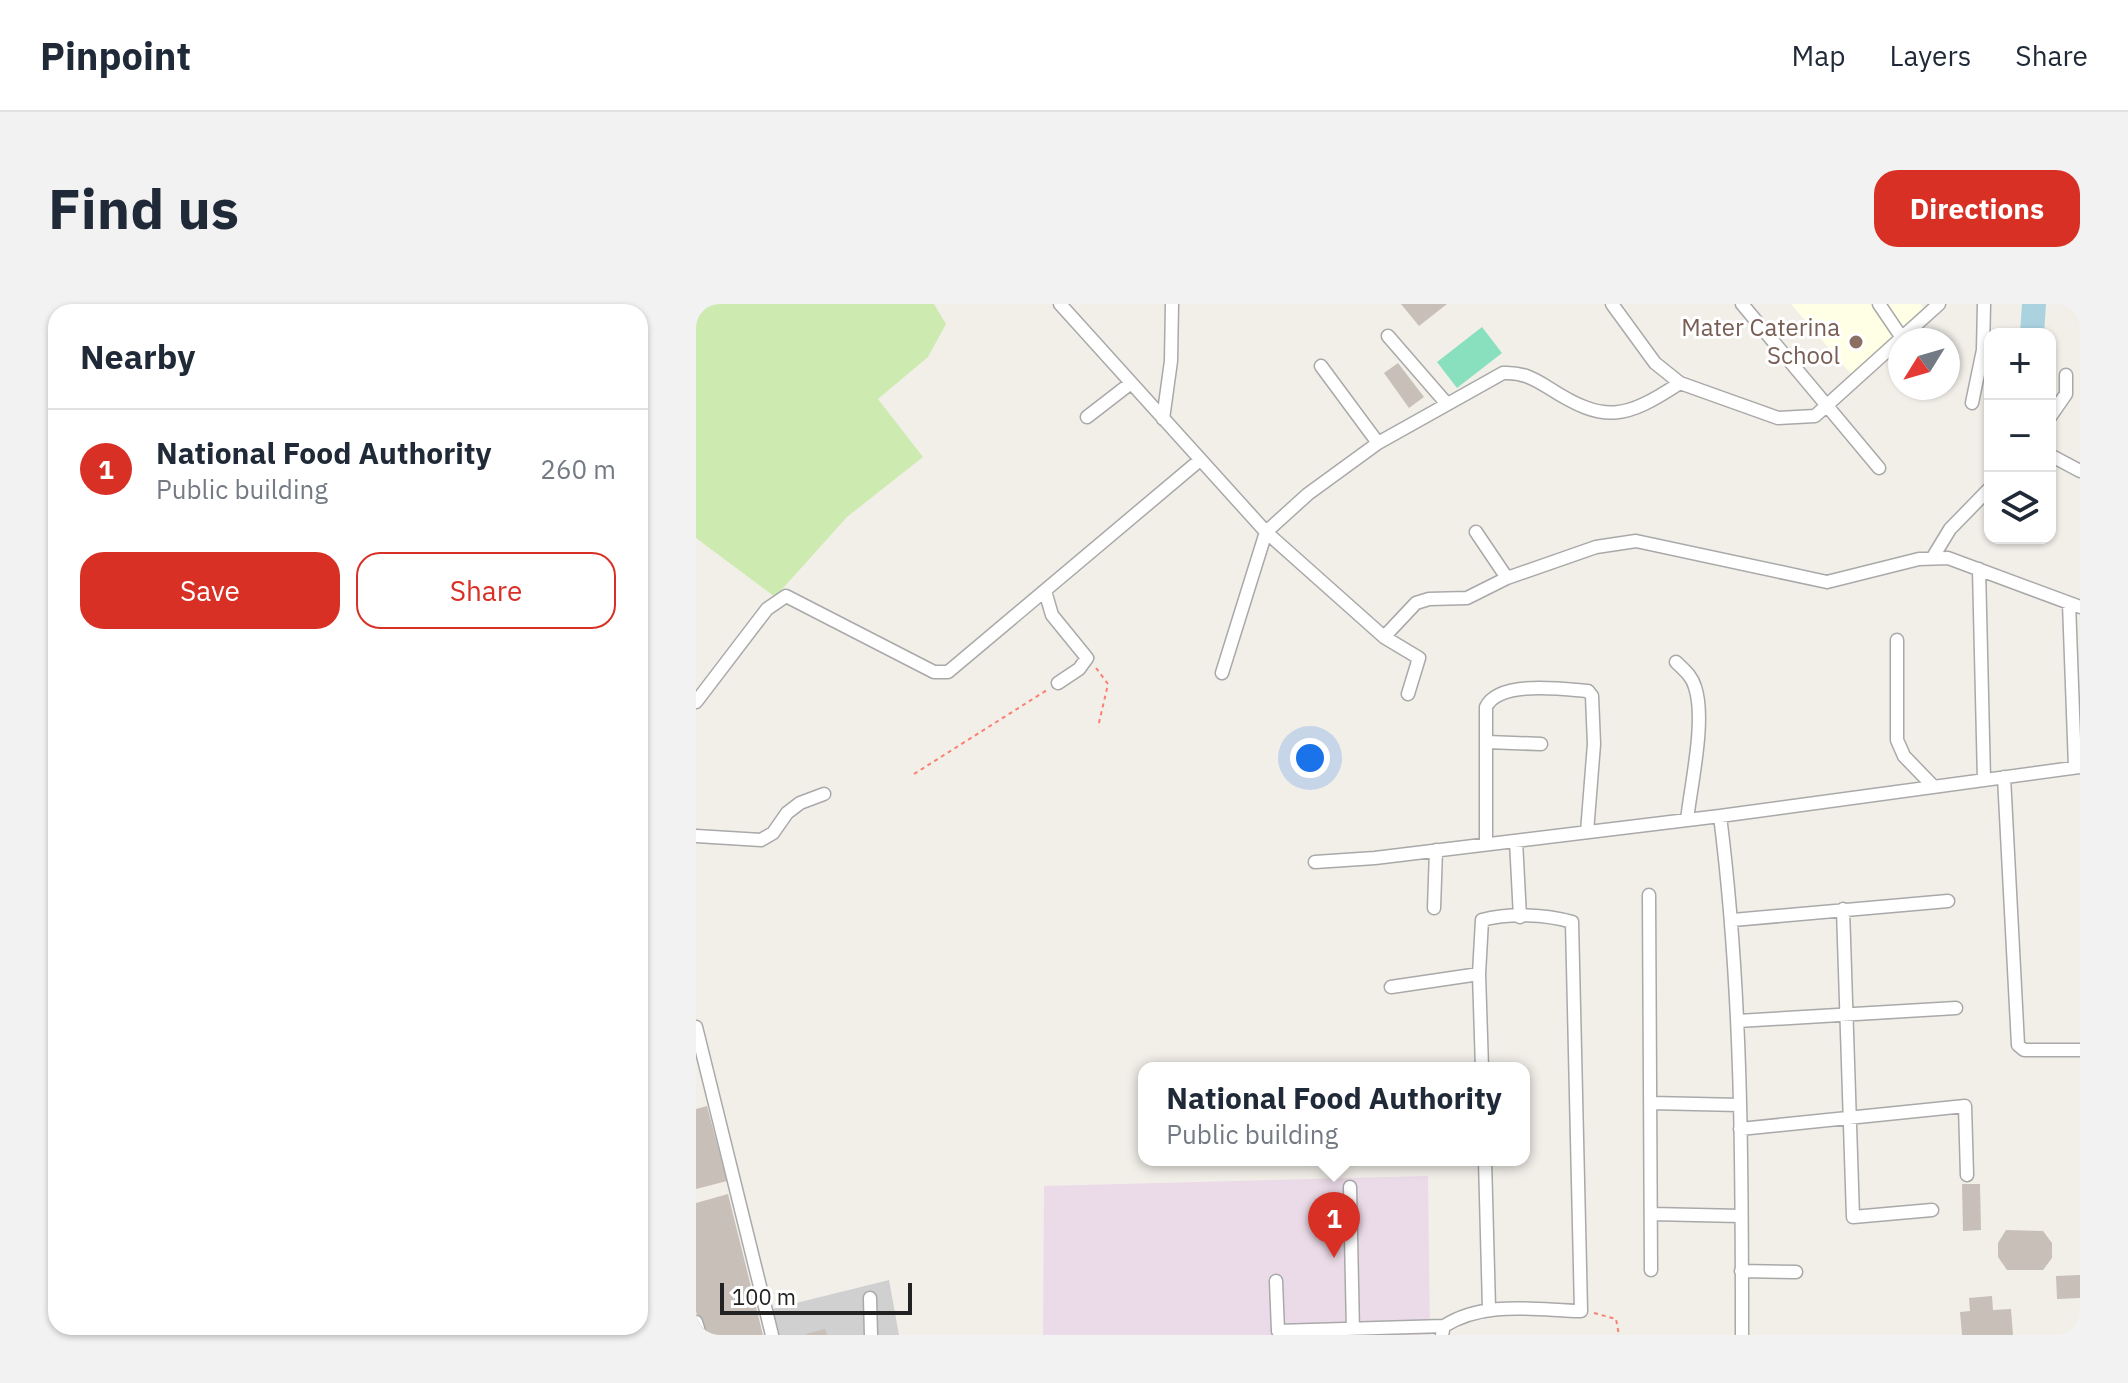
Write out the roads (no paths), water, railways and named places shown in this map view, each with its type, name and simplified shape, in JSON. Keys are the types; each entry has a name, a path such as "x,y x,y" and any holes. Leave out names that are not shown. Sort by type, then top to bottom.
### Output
{"street":[{"path":"1060,304 1266,532 1384,637 1419,658 1408,694"},
{"path":"1163,419 1171,361 1172,304"},
{"path":"1612,304 1655,363 1680,383 1778,418 1815,416 1888,351"},
{"path":"1742,304 1879,468"},
{"path":"1879,304 1895,328"},
{"path":"1913,328 1939,304"},
{"path":"1972,403 1983,350 1984,304"},
{"path":"1388,336 1447,404"},
{"path":"1321,366 1378,443"},
{"path":"1222,673 1266,532 1308,494 1378,443 1503,373 1520,372 1577,406 1606,415 1649,403 1680,383"},
{"path":"2056,408 2066,394 2066,375"},
{"path":"1087,417 1131,383"},
{"path":"2056,458 2080,471"},
{"path":"696,702 767,609 786,596 942,672 948,672 1200,460"},
{"path":"1933,557 1950,529 1984,494"},
{"path":"1476,532 1507,578"},
{"path":"1315,862 1720,816 2078,767 2075,605 1979,569 1933,557 1827,582 1636,541 1616,542 1507,578 1467,598 1429,599 1416,603 1384,637"},
{"path":"1979,569 1984,780"},
{"path":"1045,591 1052,615 1087,658 1079,669 1058,683"},
{"path":"1897,640 1897,740 1904,756 1934,787"},
{"path":"1676,662 1691,676 1697,690 1698,718 1687,820"},
{"path":"1486,843 1486,707 1498,694 1541,687 1588,691 1592,696 1594,744 1587,832"},
{"path":"1487,742 1541,744"},
{"path":"2004,777 2018,1045 2024,1050 2080,1050"},
{"path":"696,836 761,840 773,833 787,813 800,803 824,794"},
{"path":"1720,816 1733,920 1738,1021 1742,1335"},
{"path":"1516,841 1520,917"},
{"path":"1434,908 1436,850"},
{"path":"1649,895 1651,1270"},
{"path":"1733,920 1948,901"},
{"path":"1843,909 1853,1217 1932,1210"},
{"path":"1276,1281 1278,1333 1443,1330 1463,1314 1489,1308 1581,1311 1572,922 1556,917 1482,920 1479,974 1482,1062"},
{"path":"1391,987 1479,974"},
{"path":"1738,1021 1956,1008"},
{"path":"696,1027 772,1335"},
{"path":"1652,1103 1739,1105"},
{"path":"1740,1129 1965,1106 1967,1175"},
{"path":"1485,1166 1489,1308"},
{"path":"1350,1187 1353,1331"},
{"path":"1652,1214 1740,1216"},
{"path":"1741,1271 1796,1272"},
{"path":"870,1298 871,1335"},
{"path":"696,1322 700,1335"}],"waterway":[{"path":"2032,328 2034,304"}],"place":[{"name":"Mater Caterina School","path":"1856,342"},
{"name":"National Food Authority","path":"1334,1258"}]}
